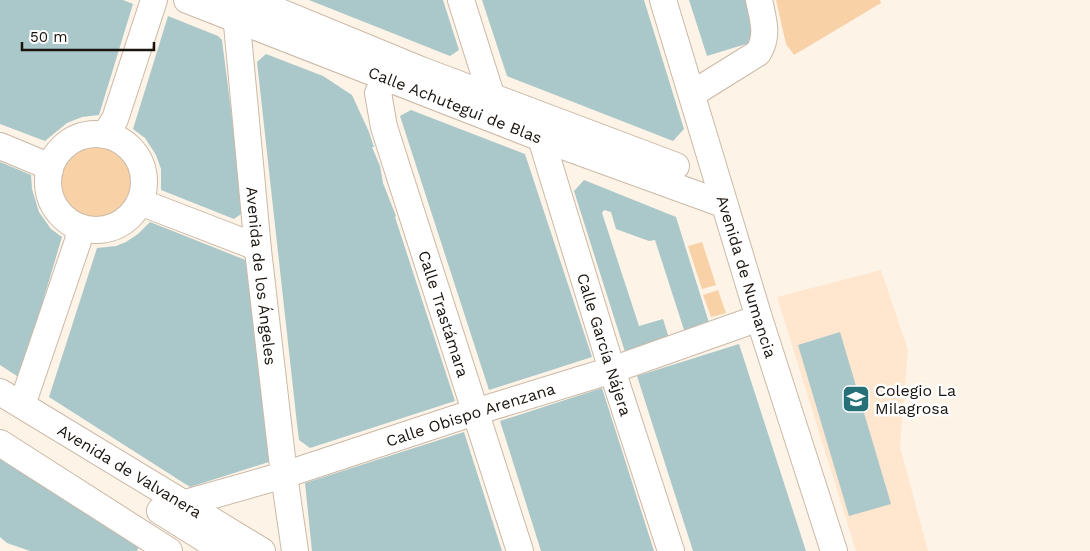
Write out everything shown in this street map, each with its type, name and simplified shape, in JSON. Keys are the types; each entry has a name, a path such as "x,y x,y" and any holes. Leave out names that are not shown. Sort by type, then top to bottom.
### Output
{"street":[{"path":"105,135 115,119 154,0"},
{"name":"Calle Achutegui de Blas","path":"188,0 241,6 492,98 720,192"},
{"path":"461,0 492,98"},
{"name":"Avenida de Numancia","path":"663,0 759,318 834,551"},
{"path":"692,94 758,53 764,44 765,32 759,0"},
{"name":"Calle Achutegui de Blas","path":"241,6 387,77 541,138 720,192"},
{"name":"Avenida de los Ángeles","path":"241,6 258,250 284,475 295,551"},
{"name":"Calle Trastámara","path":"387,77 378,93 384,127 520,551"},
{"path":"91,134 105,135 125,144 139,160 144,188 140,202 132,214 121,223 108,229 80,228 67,221 57,211 50,198 48,184 50,170 55,156 71,142 91,134"},
{"name":"Calle García Nájera","path":"541,138 612,370 671,551"},
{"path":"0,146 41,162 50,170"},
{"path":"140,202 240,240 258,250"},
{"path":"11,408 78,241 80,228"},
{"name":"Calle Obispo Arenzana","path":"182,504 284,475 475,412 612,370 759,318"},
{"name":"Avenida de Valvanera","path":"0,392 11,408 224,551"},
{"name":"Avenida de Valvanera","path":"11,408 262,551"},
{"path":"0,443 161,549"}],"shaded area":[{"path":"776,0 880,0 881,3 794,55 786,44"},
{"path":"96,143 110,146 123,154 131,167 134,181 131,195 123,208 110,216 96,219 82,216 69,208 61,195 58,181 61,167 69,154 82,146"},
{"path":"702,242 716,285 702,289 688,246"},
{"name":"Colegio La Milagrosa","path":"881,270 908,350 900,447 928,551 856,551 777,297"},
{"path":"718,290 726,313 711,317 703,295"}],"building":[{"path":"0,0 123,0 133,4 99,115 82,117 67,123 45,141 0,124"},
{"path":"309,0 443,0 459,50 450,56"},
{"path":"482,0 644,0 684,129 673,141 507,76"},
{"path":"689,0 747,0 759,40 707,56"},
{"path":"168,16 218,36 222,40 244,212 234,219 161,190 161,169 156,155 145,138 133,129"},
{"path":"266,54 323,76 352,95 369,132 374,147 372,147 380,166 383,183 396,216 455,401 310,448 299,440 297,424 257,62"},
{"path":"411,110 525,154 592,357 489,390 400,116"},
{"path":"0,162 31,175 32,189 39,212 51,229 62,237 20,378 0,365"},
{"path":"584,180 676,217 710,326 685,333 655,240 649,241 616,229 611,212 604,210 602,213 639,326 663,319 669,338 625,352 574,191"},
{"path":"150,222 248,261 272,461 190,487 49,397 97,248 116,246 126,242 138,234"},
{"path":"840,332 891,504 849,516 798,345"},
{"path":"739,344 806,551 693,551 637,376"},
{"path":"602,388 654,551 541,551 500,421"},
{"path":"464,432 502,551 312,551 305,483"},
{"path":"0,456 140,545 137,551 30,551 7,543 0,537"}],"place":[{"name":"Colegio La Milagrosa","path":"856,399"}]}
